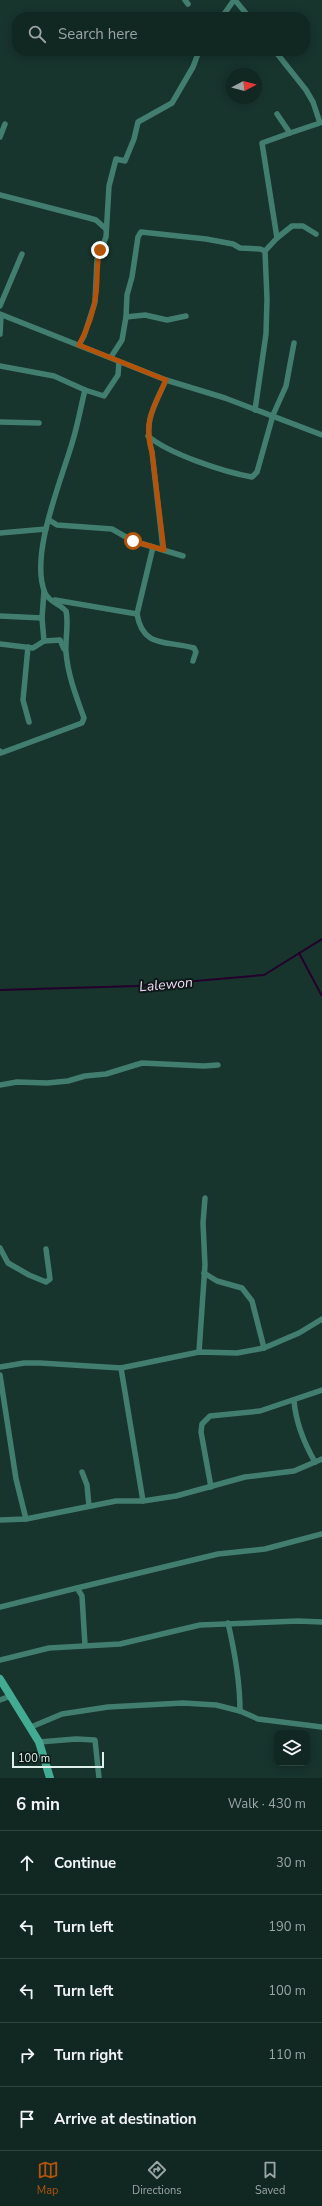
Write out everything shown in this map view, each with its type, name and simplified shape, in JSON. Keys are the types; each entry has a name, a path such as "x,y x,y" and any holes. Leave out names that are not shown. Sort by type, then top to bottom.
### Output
{"street":[{"path":"226,12 235,0 245,12"},
{"path":"79,345 84,336 95,302 97,260 106,237 109,186 116,159 125,161 134,139 136,127 140,120 166,108 172,103 193,67 197,56"},
{"path":"277,238 262,142 320,124 313,102 306,90 279,56"},
{"path":"277,114 290,133"},
{"path":"0,137 5,124"},
{"path":"0,195 96,220 106,229"},
{"path":"256,410 266,334 267,300 265,251 277,238 292,226 303,226 316,234"},
{"path":"111,357 121,343 126,317 127,295 132,277 139,234 141,232 206,238 233,244 240,248 260,249 265,251"},
{"path":"0,306 22,254"},
{"path":"0,334 1,315 111,357 119,362 166,380 225,398 273,415 322,435"},
{"path":"126,317 145,315 167,320 186,316"},
{"path":"148,436 157,444 204,463 252,476 257,472 273,415 286,386 294,343"},
{"path":"0,366 54,376 85,390 104,396 118,375 119,362"},
{"path":"164,550 152,452 148,436 148,423 166,380"},
{"path":"44,641 42,618 44,590 42,568 46,529 74,440 85,390"},
{"path":"0,422 39,423"},
{"path":"49,520 57,525 112,529 133,541 183,556"},
{"path":"0,533 46,529"},
{"path":"153,547 137,614 138,622 146,636 155,641 194,648 196,652 193,661"},
{"path":"0,753 83,722 84,718 71,685 66,654 66,611 50,600 44,590"},
{"path":"50,600 137,614"},
{"path":"0,616 42,618"},
{"path":"0,644 33,648 44,641 60,640 66,654"},
{"path":"28,647 23,700 29,722"},
{"path":"0,1084 17,1082 47,1084 68,1082 85,1076 106,1074 142,1063 204,1066 218,1064"},
{"path":"199,1352 204,1273 203,1223 205,1198"},
{"path":"0,1248 8,1263 29,1275 46,1282 50,1279 46,1249"},
{"path":"204,1273 217,1282 242,1288 252,1301 264,1348"},
{"path":"0,1367 24,1363 40,1363 121,1368 199,1352 237,1353 264,1348 299,1333 322,1319"},
{"path":"121,1368 143,1501"},
{"path":"0,1375 16,1479 26,1519"},
{"path":"211,1487 201,1432 202,1424 207,1418 223,1413 260,1411 294,1401 322,1390"},
{"path":"294,1401 295,1414 302,1434 315,1462"},
{"path":"0,1520 26,1519 116,1501 143,1501 176,1496 246,1477 294,1471 322,1459"},
{"path":"82,1472 86,1485 89,1506"},
{"path":"0,1607 218,1554 265,1549 322,1534"},
{"path":"77,1588 82,1596 85,1645"},
{"path":"0,1660 49,1648 120,1644 200,1625 298,1621 322,1622"},
{"path":"228,1623 239,1677 240,1711"},
{"path":"0,1678 39,1742 50,1778"},
{"path":"0,1700 11,1696"},
{"path":"31,1727 62,1714 108,1707 183,1703 216,1705 240,1711 258,1719 322,1727"},
{"path":"39,1742 76,1739 95,1740 100,1778"}],"waterway":[{"name":"Lalewon","path":"0,990 137,986 264,975 322,939"},
{"path":"299,953 322,996"}],"route":[{"path":"100,250 97,260 95,302 84,336 79,345 95,350 119,362 166,380 148,423 148,436 152,452 164,550 133,541"}]}
